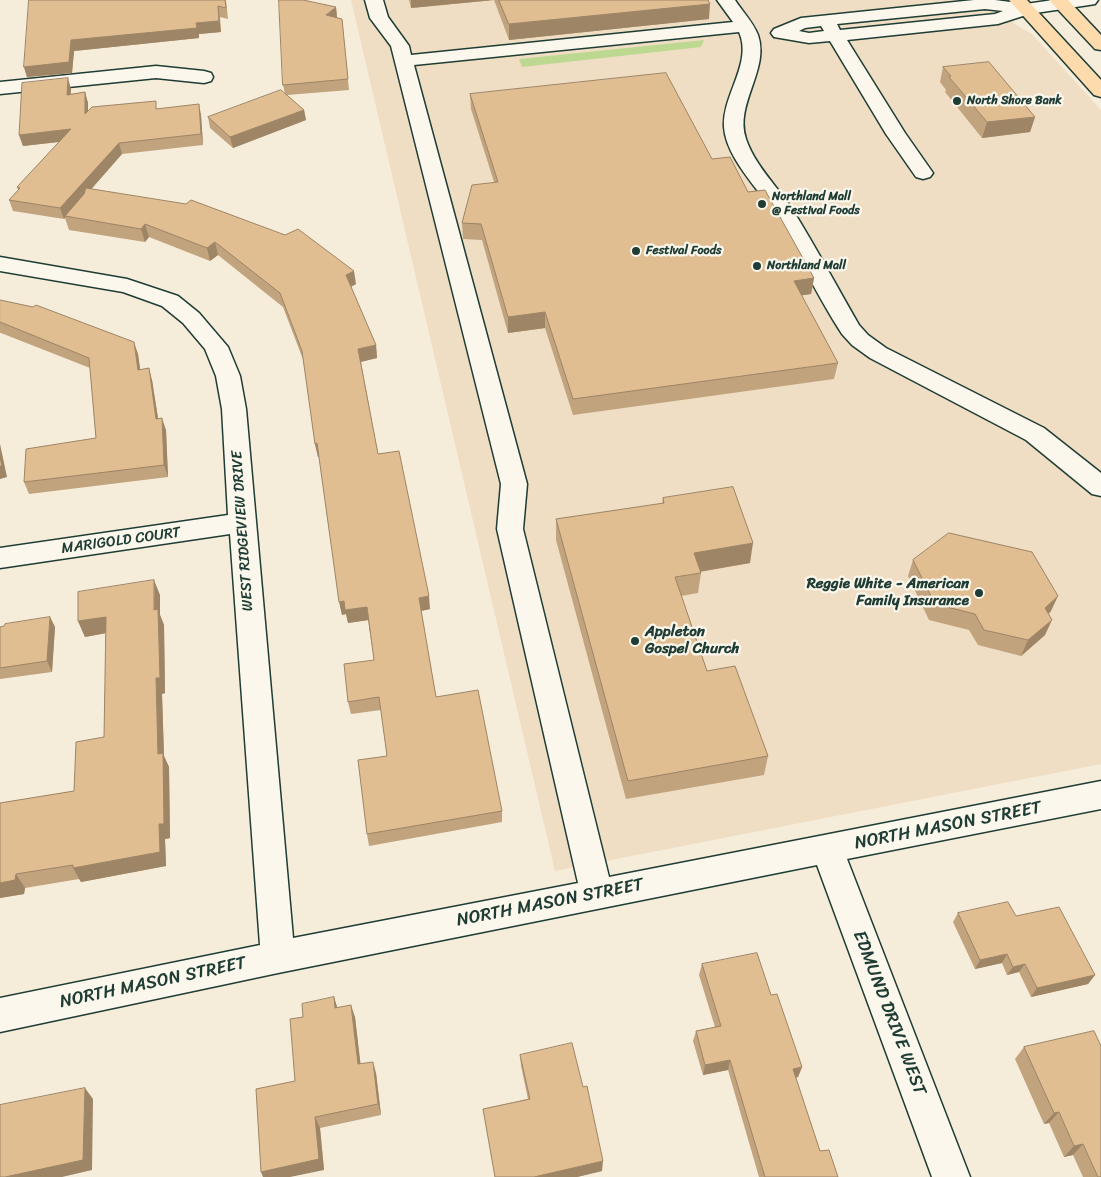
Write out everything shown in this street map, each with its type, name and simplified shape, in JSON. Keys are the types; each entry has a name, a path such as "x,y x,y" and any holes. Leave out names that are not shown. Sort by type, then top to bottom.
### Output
{"main road":[{"path":"1060,2 1101,45"},
{"path":"1022,5 1101,91"}],"street":[{"path":"374,0 379,18 400,46 514,484 510,529 598,894"},
{"path":"726,0 746,31 752,53 735,115 733,126 736,138 755,173 783,212 850,329 860,340 878,352 1035,434 1101,487"},
{"path":"404,61 746,31 780,33 801,23 831,28 985,4 1022,5 1089,0"},
{"path":"831,28 891,126 923,173"},
{"path":"0,88 156,72 204,77"},
{"name":"WEST RIDGEVIEW DRIVE","path":"0,264 127,286 170,301 191,318 216,347 228,376 234,409 278,957"},
{"name":"MARIGOLD COURT","path":"0,558 242,523"},
{"name":"NORTH MASON STREET","path":"0,1015 278,957 1101,795"},
{"name":"EDMUND DRIVE WEST","path":"827,850 950,1177"}],"shaded area":[{"name":"Northland Mall","path":"351,0 993,0 1016,25 1032,34 1101,110 1101,764 555,871"}],"green space":[{"path":"704,40 701,47 522,67 519,59"}],"building":[{"path":"29,0 225,0 226,8 218,6 219,21 196,23 197,28 71,40 69,62 24,67"},
{"path":"279,0 303,0 336,7 326,15 342,19 348,79 283,85"},
{"path":"499,0 708,0 710,4 509,24"},
{"path":"989,62 1035,117 987,122 949,77 951,76 943,67"},
{"name":"Festival Foods","path":"666,73 712,159 730,157 748,192 765,190 814,278 794,281 838,363 573,399 545,312 508,317 481,224 462,223 472,185 498,182 470,94"},
{"path":"68,78 67,95 85,92 85,114 92,107 156,101 156,109 199,104 201,134 119,143 60,208 9,200 20,188 17,187 71,129 19,135 22,83"},
{"path":"281,90 304,110 230,137 208,117"},
{"path":"86,188 186,204 191,200 285,235 298,229 354,271 346,275 376,345 358,349 378,454 399,451 429,596 419,598 436,697 478,690 502,811 367,834 358,760 387,756 379,697 348,702 344,664 374,660 367,607 345,610 344,601 339,602 302,351 280,293 215,242 207,248 145,224 141,229 65,216 84,194"},
{"path":"0,300 33,307 36,305 134,342 138,370 149,368 156,419 162,418 164,465 24,482 26,449 96,438 89,358 0,322"},
{"name":"Appleton Gospel Church","path":"733,487 753,543 694,553 701,573 675,577 707,671 735,666 768,756 628,781 556,519 664,503 663,498"},
{"name":"Reggie White - American Family Insurance","path":"949,533 1032,552 1058,596 1045,608 1052,620 1028,640 984,630 975,614 935,604 913,560"},
{"path":"154,580 154,610 158,609 160,678 156,678 158,754 163,753 164,824 159,824 160,852 73,868 73,865 16,874 15,880 0,883 0,803 74,791 76,742 104,737 106,617 78,621 78,592"},
{"path":"50,617 47,661 0,668 0,627 5,624"},
{"path":"1008,902 1016,916 1059,907 1095,975 1037,988 1025,964 1013,967 1007,954 980,960 958,913"},
{"path":"757,953 771,995 777,994 802,1067 793,1069 820,1151 829,1150 838,1177 765,1177 730,1060 705,1065 696,1031 721,1026 702,964"},
{"path":"334,997 335,1008 351,1005 358,1064 373,1062 378,1104 315,1117 319,1159 261,1172 256,1089 295,1081 290,1019 303,1017 302,1004"},
{"path":"1094,1031 1101,1046 1101,1177 1098,1177 1083,1144 1074,1146 1059,1112 1054,1113 1024,1047"},
{"path":"572,1043 583,1087 587,1086 603,1161 534,1177 495,1177 483,1109 530,1099 520,1055"},
{"path":"85,1088 83,1160 0,1177 0,1105"}],"place":[{"name":"North Shore Bank","path":"957,101"},
{"name":"Northland Mall @ Festival Foods","path":"762,204"},
{"name":"Festival Foods","path":"636,251"},
{"name":"Northland Mall","path":"757,266"},
{"name":"Reggie White - American Family Insurance","path":"979,593"},
{"name":"Appleton Gospel Church","path":"635,641"}]}
